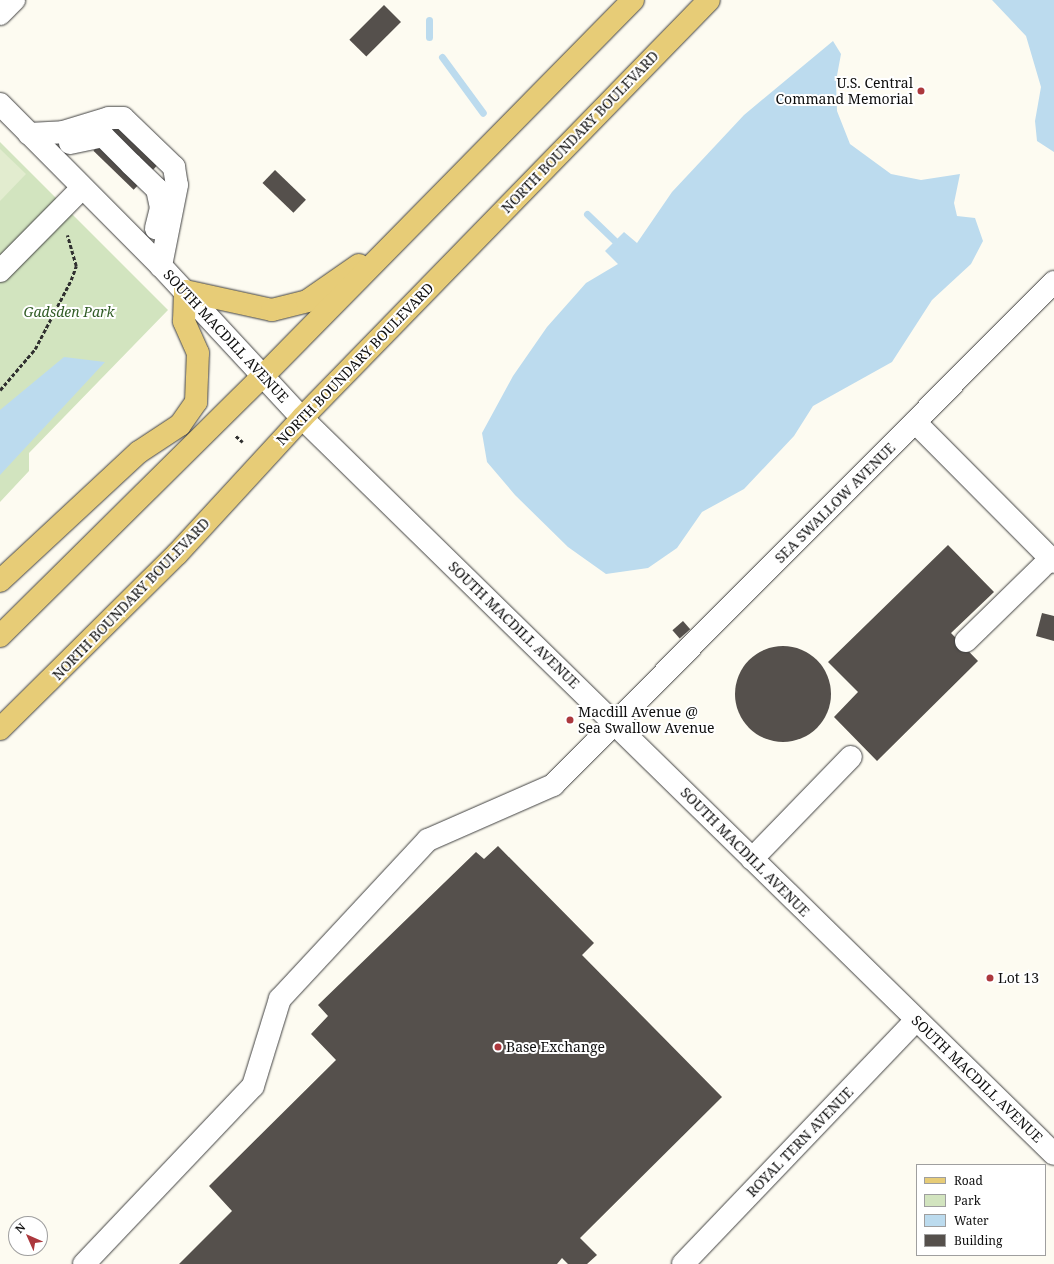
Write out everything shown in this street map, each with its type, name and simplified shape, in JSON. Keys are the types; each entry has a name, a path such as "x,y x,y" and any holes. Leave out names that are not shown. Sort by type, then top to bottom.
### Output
{"main road":[{"path":"0,636 264,375 633,0"},
{"name":"NORTH BOUNDARY BOULEVARD","path":"0,729 177,554 302,418 709,0"},
{"path":"0,581 139,452 180,425 196,402 198,353 184,321 185,291 272,310 307,301 401,236"}],"street":[{"path":"0,14 14,0"},
{"name":"SOUTH MACDILL AVENUE","path":"0,104 185,291 302,418 1054,1154"},
{"path":"29,134 63,132 109,118 123,118 174,168 177,186 155,260"},
{"path":"46,152 103,136 157,189 161,208 155,260"},
{"path":"0,271 82,188"},
{"name":"SEA SWALLOW AVENUE","path":"84,1264 253,1086 280,998 428,840 553,785 616,724 1054,282"},
{"path":"915,422 1052,560 966,641"},
{"path":"752,859 851,756"},
{"name":"ROYAL TERN AVENUE","path":"683,1264 916,1020"}],"path":[{"path":"0,390 35,349 53,320 76,266 69,237 52,218"},
{"path":"233,432 243,442"}],"green space":[{"name":"Gadsden Park","path":"0,142 168,310 29,453 29,471 0,502"},
{"path":"0,149 26,174 0,201"}],"water":[{"path":"992,0 1054,0 1054,152 1037,141 1035,121 1041,87 1026,36"},
{"path":"833,41 841,54 836,81 837,111 850,144 891,174 921,180 960,174 954,203 957,216 975,218 983,241 971,264 932,300 892,362 813,406 794,436 744,489 702,512 677,548 648,568 606,574 568,547 515,495 487,462 482,433 513,376 547,327 586,283 618,264 605,251 624,232 637,243 672,192 744,115"},
{"path":"64,357 105,362 0,475 0,410"}],"building":[{"path":"384,5 401,22 366,57 349,40"},
{"path":"126,117 166,156 134,190 93,151"},
{"path":"275,170 306,200 293,213 262,183"},
{"path":"948,545 994,592 951,633 978,661 877,761 834,717 858,692 828,662"},
{"path":"1042,613 1054,616 1054,641 1036,636"},
{"path":"683,621 690,629 680,638 672,630"},
{"path":"783,646 801,650 810,654 817,660 823,667 827,676 831,694 827,712 823,721 817,728 810,734 801,738 783,742 765,738 756,734 749,728 743,721 739,712 735,694 739,676 743,667 749,660 756,654 765,650"},
{"name":"Base Exchange","path":"498,846 594,943 582,955 722,1097 580,1238 597,1255 587,1264 568,1264 562,1258 557,1264 179,1264 232,1211 209,1186 336,1060 311,1034 328,1016 318,1005 476,852 484,859"}],"waterway":[{"path":"429,20 429,37"},
{"path":"442,57 483,113"},
{"path":"587,214 615,241"}],"place":[{"name":"U.S. Central Command Memorial","path":"921,91"},
{"name":"Macdill Avenue @ Sea Swallow Avenue","path":"570,720"},
{"name":"Lot 13","path":"990,978"},
{"name":"Base Exchange","path":"498,1047"}]}
